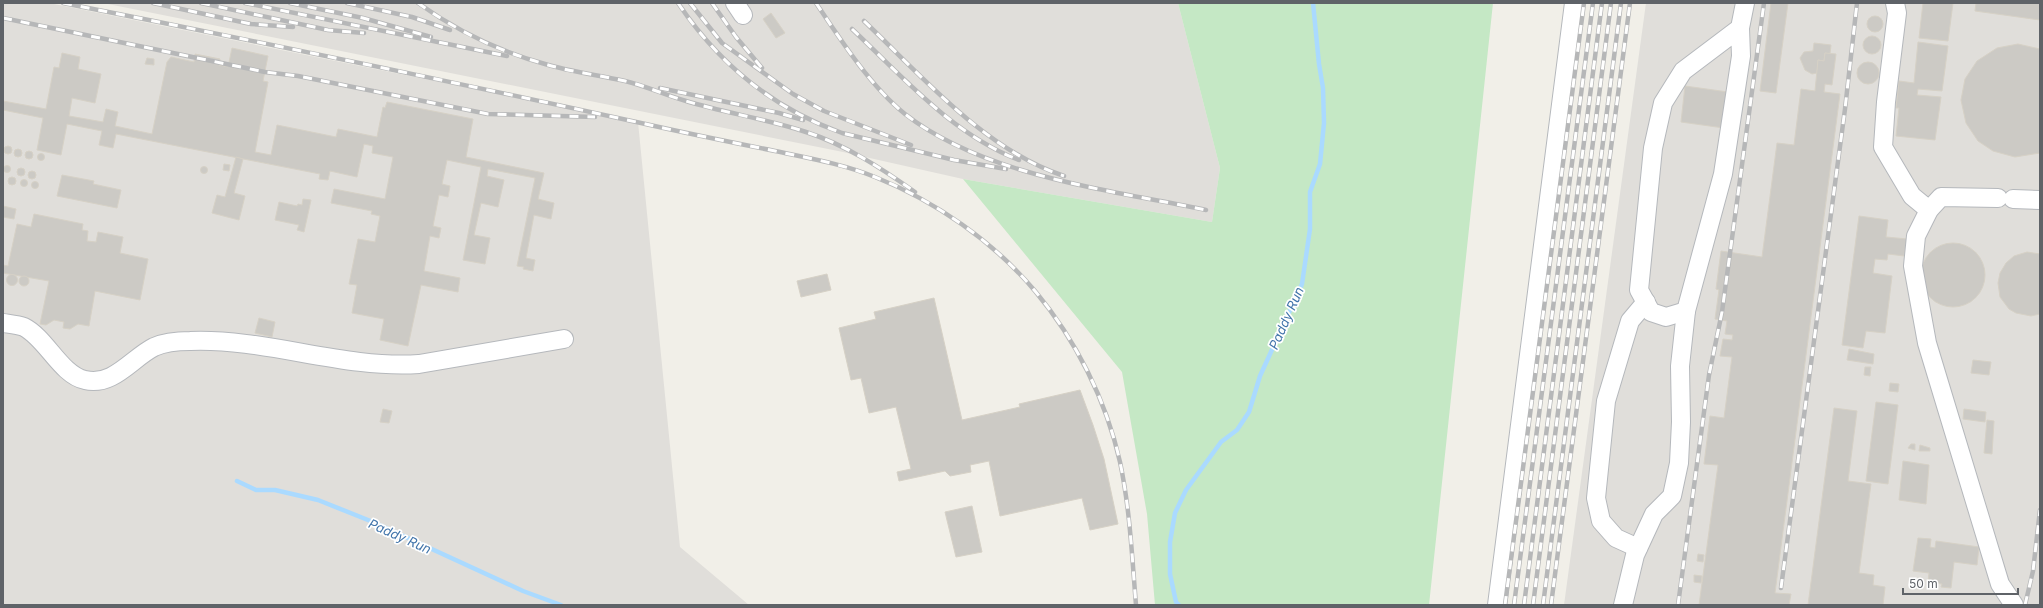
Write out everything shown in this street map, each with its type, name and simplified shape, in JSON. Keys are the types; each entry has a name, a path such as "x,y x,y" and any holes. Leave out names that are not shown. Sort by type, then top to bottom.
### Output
{"lane":[{"path":"1497,605 1574,3"},
{"path":"1623,605 1638,548 1654,514 1672,496 1679,463 1681,422 1680,366 1686,311 1723,174 1740,56 1740,28 1745,3"},
{"path":"1895,3 1897,13 1886,102 1883,147 1912,196 1929,210"},
{"path":"1686,311 1666,318 1651,312 1640,290 1653,148 1663,103 1683,72 1740,28"},
{"path":"2014,605 2000,584 1927,343 1913,266 1916,236 1929,210 1941,197 2040,200"},
{"path":"1638,548 1616,538 1601,521 1596,498 1606,401 1630,321 1646,302"},
{"path":"3,323 24,327 73,374 84,380 98,382 111,377 156,347 183,341 260,346 365,364 397,365 419,364 564,339"}],"shaded area":[{"path":"3,3 49,3 638,122 680,547 749,605 3,605"},
{"path":"103,3 1178,3 1220,168 1212,222 963,179 843,152"},
{"path":"1646,3 2040,3 2040,605 1564,605"}],"green space":[{"path":"1178,3 1493,3 1429,605 1155,605 1147,514 1122,372 963,179 1212,222 1220,168"}],"building":[{"path":"1771,3 1788,3 1776,93 1760,91"},
{"path":"1923,3 1953,3 1948,41 1919,38"},
{"path":"1976,3 2040,3 2040,20 1975,11"},
{"path":"771,13 785,33 776,38 763,19"},
{"path":"1872,16 1878,16 1883,21 1881,30 1878,32 1872,32 1867,27 1867,21"},
{"path":"1872,36 1878,39 1881,45 1878,51 1872,54 1866,51 1863,45 1866,39"},
{"path":"1918,42 1948,46 1942,91 1918,89 1917,95 1941,97 1935,140 1896,136 1899,108 1896,108 1899,81 1914,83"},
{"path":"1814,43 1831,45 1830,54 1825,53 1824,61 1818,60 1817,73 1812,74 1805,70 1800,58 1804,52 1813,51"},
{"path":"2018,44 2040,49 2040,153 2015,157 1993,151 1978,141 1966,123 1961,100 1965,79 1977,61 1997,48"},
{"path":"232,48 268,56 263,81 268,82 255,152 271,155 277,125 336,137 338,129 377,137 383,107 385,108 387,102 473,119 466,157 544,173 538,199 554,203 551,219 534,215 526,258 535,260 533,271 517,266 535,178 488,169 487,176 504,180 498,207 481,203 474,235 490,238 485,264 463,260 481,167 447,160 442,184 450,186 448,197 439,195 433,226 441,228 439,238 430,236 424,271 460,278 458,292 421,285 408,346 380,340 384,319 352,313 357,285 349,284 358,239 375,242 380,216 371,214 372,211 331,203 334,189 385,199 393,157 372,153 373,146 364,144 357,177 330,171 328,180 319,179 320,174 116,134 113,148 99,145 102,131 67,124 61,155 37,150 43,118 3,110 3,101 46,109 54,67 59,68 62,53 80,57 78,69 101,74 95,103 72,98 69,116 103,122 106,109 118,112 115,126 152,134 167,62 171,57 194,62 195,54 220,59 219,65 228,67"},
{"path":"1825,53 1836,54 1832,85 1825,84 1824,92 1840,94 1775,593 1791,594 1789,605 1699,605 1718,465 1704,464 1710,416 1724,418 1732,357 1720,356 1723,339 1732,340 1733,335 1725,334 1727,321 1715,319 1719,290 1716,289 1721,251 1762,257 1777,143 1794,145 1801,89 1815,91 1818,60 1824,61"},
{"path":"147,58 154,59 154,65 145,64"},
{"path":"1868,62 1876,65 1879,73 1876,81 1868,84 1860,81 1857,73 1860,65"},
{"path":"1685,86 1728,92 1724,128 1681,122"},
{"path":"6,146 10,146 12,150 10,154 6,154 4,152 4,148"},
{"path":"18,149 21,150 21,156 18,157 15,156 14,153 15,150"},
{"path":"29,151 32,152 32,158 29,159 26,158 25,155 26,152"},
{"path":"41,153 44,154 44,160 41,161 38,160 37,157 38,154"},
{"path":"236,157 243,159 234,193 245,196 239,220 212,213 217,195 225,197"},
{"path":"224,164 230,165 229,171 223,170"},
{"path":"7,165 10,166 10,172 7,173 4,172 3,169 4,166"},
{"path":"204,166 208,170 204,174 200,170"},
{"path":"19,168 23,168 25,172 23,176 19,176 17,174 17,170"},
{"path":"30,171 34,171 36,175 34,179 30,179 28,177 28,173"},
{"path":"62,175 94,181 93,184 121,190 117,208 57,196"},
{"path":"12,177 15,178 15,184 12,185 9,184 8,181 9,178"},
{"path":"24,179 27,180 27,186 24,187 21,186 20,183 21,180"},
{"path":"35,181 38,182 38,188 35,189 32,188 31,185 32,182"},
{"path":"303,199 311,200 304,232 297,230 299,225 275,220 279,202 297,206 298,204 302,205"},
{"path":"3,206 16,209 14,219 3,217"},
{"path":"34,214 83,224 82,230 88,231 87,241 96,242 98,232 123,237 120,253 148,259 140,300 95,291 89,326 78,324 70,329 63,328 64,322 54,320 46,325 40,324 49,281 3,273 3,265 8,266 17,224 31,227"},
{"path":"1859,216 1888,220 1886,237 1907,239 1904,256 1888,254 1887,260 1875,259 1873,273 1892,276 1885,333 1866,331 1863,348 1842,345"},
{"path":"1953,243 1971,249 1979,257 1985,275 1979,293 1971,301 1953,307 1935,301 1927,293 1921,275 1927,257 1935,249"},
{"path":"2027,252 2040,254 2040,314 2031,316 2016,313 2009,309 2000,297 1998,283 2000,273 2006,263 2014,256"},
{"path":"12,274 16,276 18,280 16,284 12,286 8,284 6,280 8,276"},
{"path":"827,274 831,290 801,297 797,281"},
{"path":"22,276 26,276 29,281 26,286 22,286 19,283 19,279"},
{"path":"934,298 962,420 1020,407 1019,404 1080,390 1104,459 1118,524 1090,530 1082,498 1000,516 989,461 970,465 971,472 950,476 945,471 899,481 897,472 911,469 896,407 869,413 861,378 851,380 839,328 876,319 874,312"},
{"path":"259,318 275,322 272,337 255,333"},
{"path":"1849,349 1874,354 1873,364 1847,360"},
{"path":"1973,360 1991,362 1989,375 1971,373"},
{"path":"1865,367 1871,367 1870,376 1864,375"},
{"path":"1890,383 1899,384 1898,392 1889,391"},
{"path":"1876,402 1898,405 1888,484 1866,481"},
{"path":"1834,408 1857,411 1848,481 1871,484 1859,573 1874,575 1873,585 1885,587 1883,605 1808,605"},
{"path":"383,409 392,411 389,423 380,422"},
{"path":"1964,409 1986,412 1985,422 1963,419"},
{"path":"1987,420 1994,421 1992,454 1984,453"},
{"path":"1911,444 1915,444 1915,450 1908,448"},
{"path":"1920,445 1930,448 1930,451 1919,451"},
{"path":"1903,461 1929,465 1926,504 1899,500"},
{"path":"972,506 982,552 956,557 945,512"},
{"path":"1918,538 1931,539 1930,547 1935,548 1936,541 1979,547 1977,565 1954,562 1951,588 1941,587 1942,584 1928,582 1929,573 1913,571"},
{"path":"1698,554 1704,555 1703,562 1697,561"},
{"path":"1694,575 1702,576 1701,583 1694,582"}],"waterway":[{"name":"Paddy Run","path":"1179,605 1176,602 1170,574 1170,542 1175,513 1186,490 1221,442 1237,430 1249,412 1260,376 1302,284 1310,229 1310,192 1320,164 1324,123 1323,88 1313,3"},
{"name":"Paddy Run","path":"237,481 256,490 275,490 318,500 373,522 523,591 561,605"}],"railway":[{"path":"63,3 497,92 851,168 897,187 941,210 982,239 1019,273 1035,291 1064,330 1088,372 1107,416 1120,462 1128,515 1136,605"},
{"path":"153,3 251,24 293,27"},
{"path":"201,3 328,30 364,33"},
{"path":"245,3 507,56"},
{"path":"290,3 363,18 431,37"},
{"path":"347,3 412,17 450,30"},
{"path":"418,3 448,23 478,39 528,59 555,67 633,83 686,101 776,123 821,137 863,158 915,192"},
{"path":"678,3 711,46 729,64 749,82 793,111 842,133 954,160 1006,169"},
{"path":"690,3 722,43 793,94 824,111 911,145"},
{"path":"712,3 736,37 762,68"},
{"path":"816,3 868,77 892,103 905,114 937,135 972,152 1049,178 1206,210"},
{"path":"1505,605 1584,3"},
{"path":"1514,605 1593,3"},
{"path":"1524,605 1602,3"},
{"path":"1533,605 1611,3"},
{"path":"1543,605 1621,3"},
{"path":"1551,605 1630,3"},
{"path":"1678,605 1709,375 1722,312 1764,3"},
{"path":"1781,588 1845,109 1857,3"},
{"path":"3,18 265,72 298,76 488,114 595,117"},
{"path":"864,21 956,110 1008,149 1035,164 1064,176"},
{"path":"852,29 910,85 950,120 995,149 1019,160"},
{"path":"660,88 779,113 803,120"},
{"path":"2025,605 2033,571 2040,510"}]}
